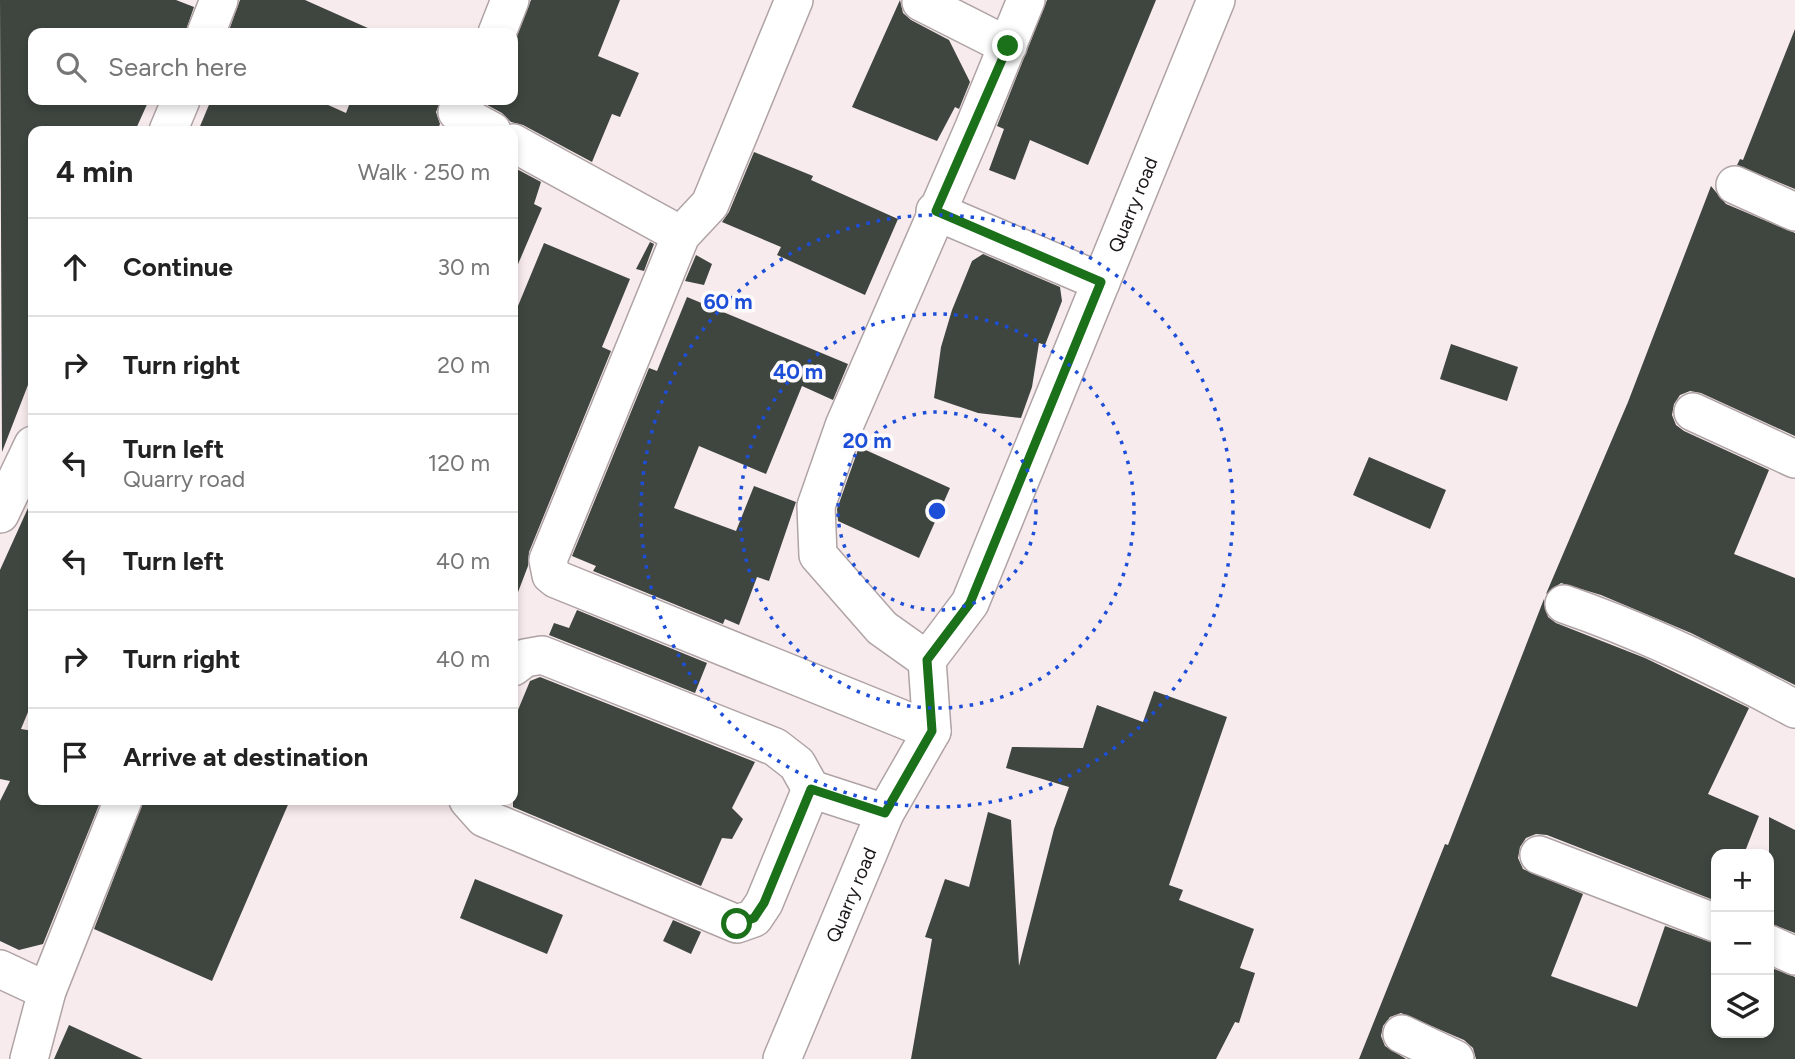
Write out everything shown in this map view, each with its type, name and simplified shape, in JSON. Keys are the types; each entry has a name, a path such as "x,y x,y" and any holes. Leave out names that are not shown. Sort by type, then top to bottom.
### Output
{"street":[{"path":"208,28 219,0"},
{"path":"499,28 510,0"},
{"path":"794,0 710,204 681,235 548,560 551,575 932,731 927,660 882,628 818,555 816,506 844,426 1026,0"},
{"name":"Quarry road","path":"927,660 970,603 1216,0"},
{"path":"921,2 1008,46"},
{"path":"170,126 179,105"},
{"path":"455,114 481,126"},
{"path":"518,146 681,235"},
{"path":"1735,185 1795,212"},
{"path":"936,211 1101,282"},
{"path":"1693,412 1795,460"},
{"path":"0,514 28,455"},
{"path":"1564,604 1632,628 1712,663 1795,709"},
{"path":"518,663 525,658 542,655 775,747 797,764 811,789 885,813"},
{"name":"Quarry road","path":"782,1059 885,813 932,731"},
{"path":"472,805 484,818 737,924 754,918 764,903 811,789"},
{"path":"29,1059 47,991 121,805"},
{"path":"1539,855 1711,921"},
{"path":"1774,946 1795,956"},
{"path":"0,970 47,991"},
{"path":"1402,1034 1455,1059"}],"building":[{"path":"0,0 176,0 194,7 187,28 28,28 28,105 147,105 137,126 28,126 28,385 2,452"},
{"path":"240,0 305,0 368,28 230,28"},
{"path":"531,0 620,0 598,56 639,73 620,117 612,114 592,162 523,125 511,122 487,105 518,105 518,33"},
{"path":"900,0 903,13 911,20 949,40 970,82 959,109 955,107 937,141 852,107"},
{"path":"1047,0 1156,0 1088,165 1030,140 1015,180 989,170 1004,129 997,126"},
{"path":"1795,29 1795,189 1737,165 1740,159 1743,160"},
{"path":"209,105 328,105 346,113 349,105 439,105 436,112 440,124 439,126 200,126"},
{"path":"754,152 813,176 811,180 898,219 865,295 777,255 781,247 722,222 729,212"},
{"path":"518,170 541,182 534,204 542,208 518,264"},
{"path":"1711,186 1726,204 1795,233 1795,436 1701,393 1690,391 1680,395 1674,404 1672,415 1676,425 1684,431 1769,470 1734,554 1795,578 1795,685 1691,633 1601,595 1561,583 1546,594 1628,402"},
{"path":"650,242 654,244 644,271 636,269"},
{"path":"544,243 630,279 602,347 611,351 529,552 528,566 518,592 518,306"},
{"path":"983,254 1060,287 1062,301 1045,345 1039,343 1032,387 1021,418 978,413 934,398 941,347 952,310 972,261"},
{"path":"696,255 712,264 704,285 685,281"},
{"path":"687,297 848,364 833,400 802,386 766,474 699,446 674,508 736,531 754,486 796,502 769,581 757,577 739,625 725,619 723,624 593,571 596,566 572,556 649,368 657,371"},
{"path":"1451,344 1518,367 1507,401 1440,379"},
{"path":"859,447 950,488 919,558 838,521 837,509"},
{"path":"1369,457 1446,490 1430,529 1353,495"},
{"path":"28,508 28,712 21,729 28,730 28,805 99,805 43,944 19,950 0,941 0,801 10,781 0,779 0,570"},
{"path":"1544,599 1548,617 1556,623 1645,658 1749,708 1708,794 1759,816 1746,849 1711,849 1711,899 1547,835 1536,834 1526,838 1520,847 1518,858 1523,869 1583,894 1551,976 1637,1007 1665,926 1711,942 1711,1038 1774,1038 1774,969 1795,977 1795,1059 1476,1059 1473,1048 1464,1040 1401,1013 1390,1017 1383,1026 1381,1036 1385,1046 1406,1059 1359,1059 1445,844 1448,845"},
{"path":"577,610 707,663 695,693 549,635 554,623 569,628"},
{"path":"540,677 755,762 732,808 743,819 732,839 722,838 701,886 513,807 518,805 518,710 530,681"},
{"path":"1154,691 1227,717 1169,885 1183,890 1179,900 1254,929 1240,968 1255,973 1239,1023 1235,1022 1216,1059 911,1059 932,939 925,937 945,879 969,887 988,812 1011,820 1019,966 1054,829 1069,787 1006,768 1012,747 1083,748 1097,705 1143,722"},
{"path":"142,805 288,805 212,981 94,929"},
{"path":"1769,817 1795,830 1795,933 1774,925 1774,849 1769,849"},
{"path":"475,879 563,915 547,954 460,918"},
{"path":"673,920 701,932 691,954 663,941"},
{"path":"69,1025 143,1059 54,1059"}],"route":[{"path":"737,924 754,918 764,903 811,789 885,813 932,731 927,660 970,603 1101,282 936,211 1008,46"}]}
